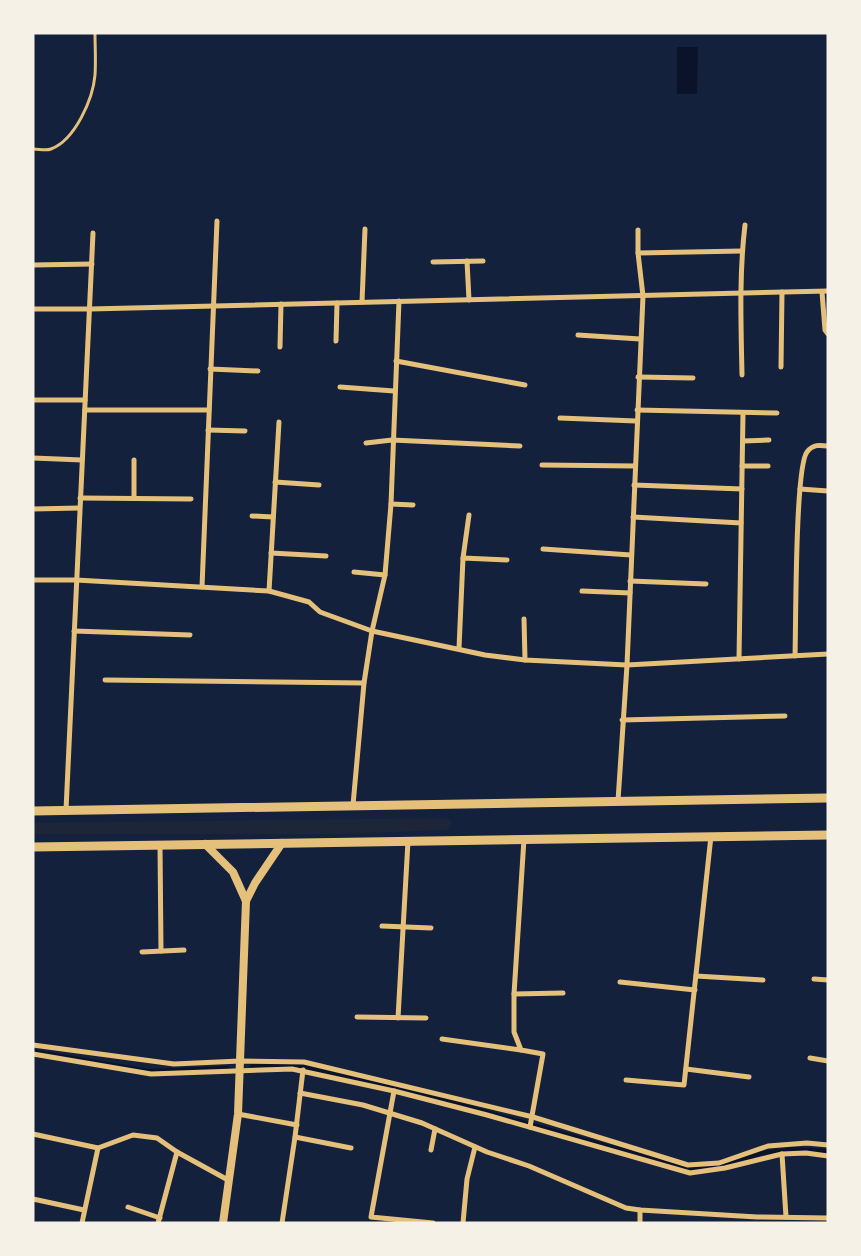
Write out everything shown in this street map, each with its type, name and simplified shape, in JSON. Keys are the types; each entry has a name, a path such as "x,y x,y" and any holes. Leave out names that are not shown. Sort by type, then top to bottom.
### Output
{"main road":[{"path":"33,811 828,798"},
{"path":"33,847 828,834"},
{"path":"223,1223 238,1114 246,901 255,883 282,843"},
{"path":"204,844 233,872 246,901"}],"street":[{"path":"202,587 217,221"},
{"path":"742,375 741,293 745,225"},
{"path":"362,302 365,229"},
{"path":"618,801 627,665 643,296 638,230"},
{"path":"66,810 93,233"},
{"path":"638,253 742,251"},
{"path":"467,261 469,300"},
{"path":"433,262 483,261"},
{"path":"33,265 92,264"},
{"path":"33,309 825,291 825,330 828,334"},
{"path":"781,368 782,292"},
{"path":"353,805 364,683 372,631 385,575 391,504 399,302"},
{"path":"336,341 337,303"},
{"path":"280,304 280,347"},
{"path":"578,335 640,339"},
{"path":"396,361 525,385"},
{"path":"210,369 258,371"},
{"path":"638,377 693,378"},
{"path":"340,387 394,391"},
{"path":"33,400 85,400"},
{"path":"85,410 209,410"},
{"path":"637,410 777,413"},
{"path":"739,658 743,413"},
{"path":"560,418 636,421"},
{"path":"269,591 279,422"},
{"path":"208,430 245,431"},
{"path":"366,443 392,440 520,446"},
{"path":"743,441 769,440"},
{"path":"795,656 800,489 804,456 816,445 828,446"},
{"path":"33,458 82,460"},
{"path":"134,460 134,497"},
{"path":"543,465 635,466"},
{"path":"742,466 768,466"},
{"path":"275,482 319,485"},
{"path":"634,485 742,489"},
{"path":"800,489 828,491"},
{"path":"80,498 191,499"},
{"path":"391,504 413,505"},
{"path":"33,508 79,508"},
{"path":"459,648 463,558 469,515"},
{"path":"252,516 273,517"},
{"path":"633,517 741,523"},
{"path":"543,549 631,555"},
{"path":"271,553 326,556"},
{"path":"463,558 507,560"},
{"path":"354,572 385,575"},
{"path":"33,580 76,580 269,591 309,602 320,612 372,631 485,655 525,660 627,665 828,654"},
{"path":"630,581 706,584"},
{"path":"582,591 630,593"},
{"path":"524,619 525,660"},
{"path":"74,631 190,635"},
{"path":"105,680 364,683"},
{"path":"622,720 785,716"},
{"path":"626,1080 684,1085 711,836"},
{"path":"521,1050 514,1032 514,994 524,839"},
{"path":"398,1018 408,841"},
{"path":"159,845 161,951"},
{"path":"382,926 431,928"},
{"path":"142,952 184,950"},
{"path":"696,976 763,980"},
{"path":"814,978 828,980"},
{"path":"620,982 695,990"},
{"path":"514,994 563,993"},
{"path":"357,1017 426,1018"},
{"path":"442,1039 543,1054 530,1127"},
{"path":"33,1045 174,1064 240,1061 304,1063 532,1117 688,1165 719,1163 768,1146 807,1143 828,1146"},
{"path":"33,1054 151,1074 292,1069 394,1091 690,1173 724,1168 782,1154 806,1153 828,1156"},
{"path":"810,1058 828,1061"},
{"path":"291,1223 282,1222 296,1137 304,1063"},
{"path":"686,1069 749,1077"},
{"path":"394,1091 388,1113 371,1217 433,1223"},
{"path":"300,1093 363,1105 435,1129 627,1208 757,1220 786,1217 828,1218"},
{"path":"238,1114 297,1125"},
{"path":"431,1150 435,1129"},
{"path":"33,1134 98,1148 133,1135 157,1138 177,1152 228,1180"},
{"path":"296,1137 351,1148"},
{"path":"463,1223 467,1179 475,1147"},
{"path":"82,1223 98,1148"},
{"path":"128,1208 159,1220 177,1152"},
{"path":"782,1154 786,1217"},
{"path":"33,1199 84,1210"},
{"path":"640,1210 640,1223"}],"lane":[{"path":"33,149 50,150 60,144 82,117 90,99 95,76 95,33"}],"shaded area":[{"path":"677,47 698,47 697,94 677,94"},
{"path":"447,818 453,823 447,830 340,834 33,834 33,823"}],"waterway":[{"path":"33,1051 149,1071 228,1068"},
{"path":"252,1066 294,1065 444,1100 690,1169 720,1166 762,1153 791,1149 828,1151"}]}
